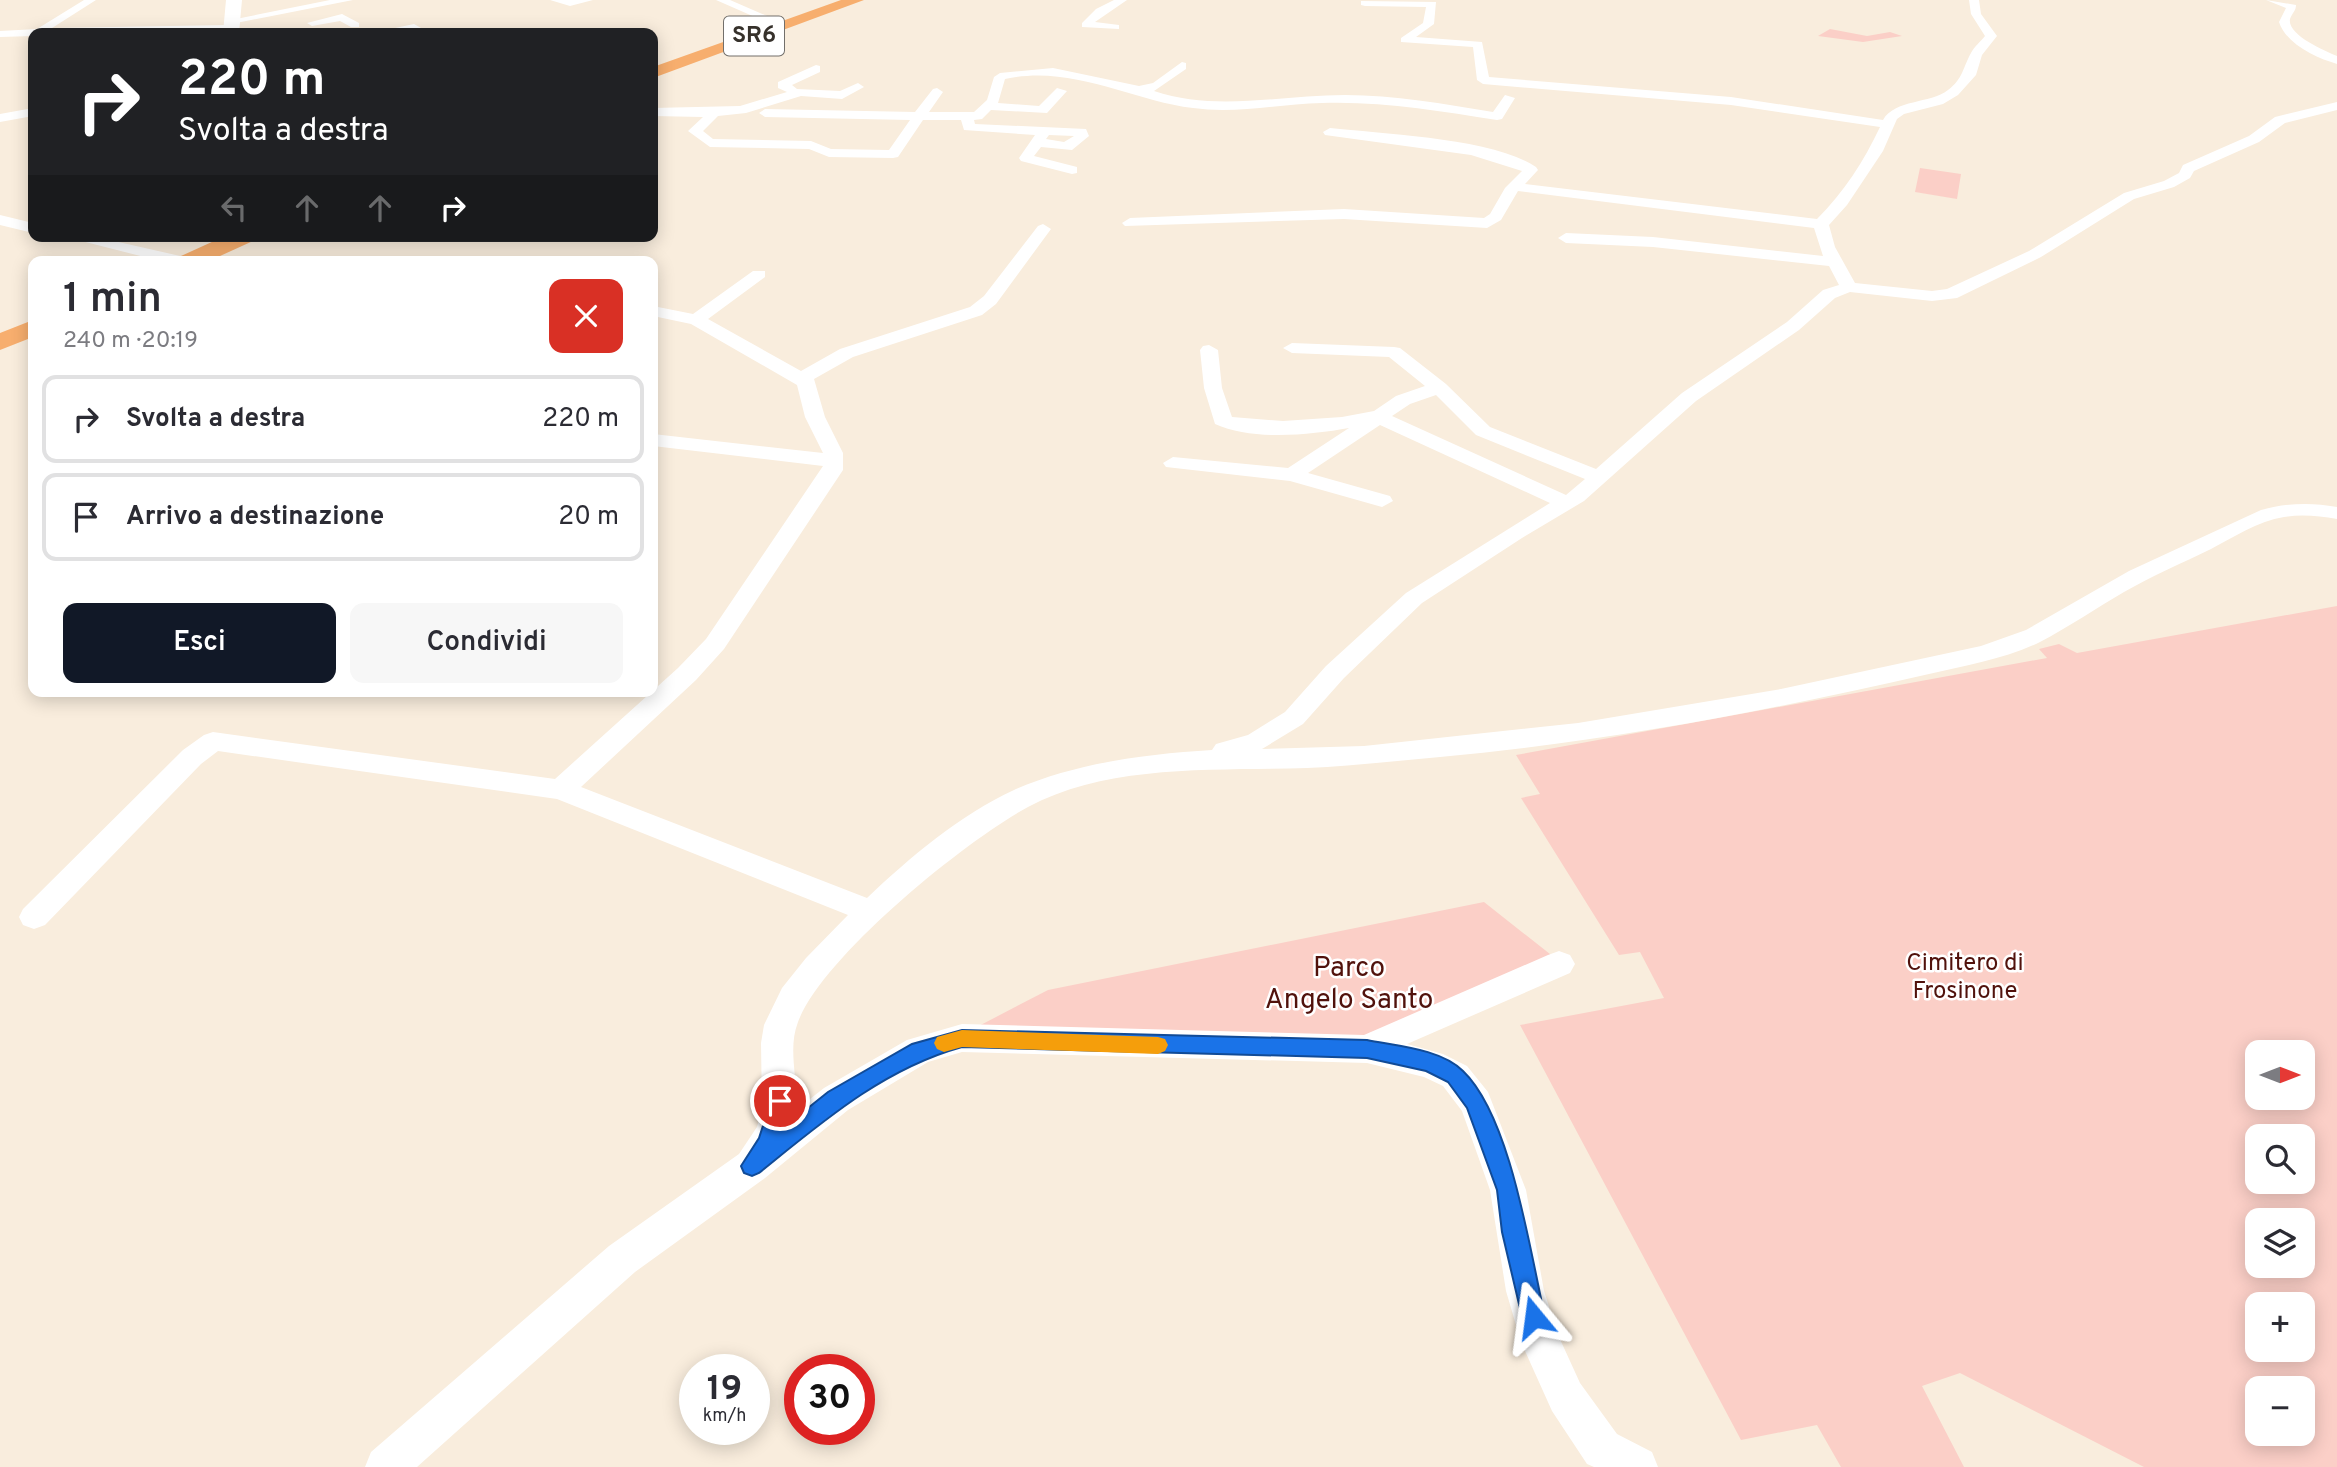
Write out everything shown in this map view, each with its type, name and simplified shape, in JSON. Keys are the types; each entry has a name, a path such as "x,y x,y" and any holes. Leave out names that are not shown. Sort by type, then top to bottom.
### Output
{"main road":[{"name":"SR6","path":"658,70 856,0"},
{"path":"199,256 231,242"},
{"path":"0,342 28,330"}],"street":[{"path":"49,28 90,0"},
{"path":"230,27 234,0"},
{"path":"184,28 230,27 348,0"},
{"path":"555,0 570,3 588,0"},
{"path":"721,0 783,26"},
{"path":"1115,27 1086,25 1100,11 1122,0"},
{"path":"1849,287 1821,237 1821,224 1842,201 1876,150 1886,124 1899,111 1947,97 1970,75 1976,54 1991,36 1976,14 1974,0"},
{"path":"2271,0 2292,7 2284,20 2285,25 2300,42 2337,60"},
{"path":"1365,4 1432,4 1428,24 1405,40 1478,44 1482,80 1731,101 1886,124"},
{"path":"304,24 342,17 355,25"},
{"path":"0,34 28,39"},
{"path":"1139,90 1149,89 1167,80 1182,66"},
{"path":"816,69 782,85 800,92 842,95 858,87"},
{"path":"765,113 972,116 988,106 1000,77 1053,72 1083,75 1175,102 1211,108 1347,99 1497,116 1509,98"},
{"path":"972,116 986,124 1022,126 1061,90 1083,75"},
{"path":"996,88 1018,88"},
{"path":"1040,89 1061,90"},
{"path":"658,112 714,113 741,110 800,92"},
{"path":"882,172 937,92"},
{"path":"988,106 1042,110"},
{"path":"1185,763 1257,741 1293,718 1335,672 1414,598 1514,533 1567,503 1601,478 1689,397 1793,326 1829,294 1849,287 1932,296 1951,294 2035,254 2129,196 2169,184 2185,175 2188,168 2254,139 2280,120 2320,108 2337,106"},
{"path":"7,118 28,113"},
{"path":"714,113 695,131 710,143 811,145 829,153 893,155"},
{"path":"972,116 969,127 974,129 1039,136 1026,158 1072,170"},
{"path":"7,118 28,125"},
{"path":"1130,223 1344,214 1487,223 1496,217 1510,191 1517,187 1531,170 1516,160 1480,152 1329,132"},
{"path":"1517,187 1821,224"},
{"path":"2,221 28,227"},
{"path":"803,378 829,360 872,341 976,311 990,300 1043,229"},
{"path":"1566,238 1653,242 1837,262"},
{"path":"92,242 142,256"},
{"path":"169,256 222,246"},
{"path":"696,320 760,274"},
{"path":"561,790 678,683 715,644 833,470 834,461 803,378 696,320 658,312"},
{"path":"1292,348 1394,352 1439,388 1483,430 1601,478"},
{"path":"1209,350 1213,388 1219,399 1222,420 1226,422 1308,425 1345,422 1361,415 1379,417 1567,503"},
{"path":"1292,475 1403,400 1439,388"},
{"path":"658,441 834,461"},
{"path":"1173,463 1292,475 1382,501"},
{"path":"752,1166 769,1142 780,1101 776,1049 779,1028 790,999 807,975 906,880 1019,800 1060,782 1230,757 1287,759 1444,748 1562,733 1716,710 1916,669 1999,651 2024,641 2116,587 2260,516 2287,508 2314,508 2337,513"},
{"path":"34,917 192,757 213,741 561,790 872,912"},
{"path":"1367,1049 1429,1019 1559,964"},
{"path":"386,1467 622,1259 752,1166 836,1099 919,1050 962,1038 1367,1049 1432,1064 1455,1076 1476,1103 1508,1190 1525,1291 1541,1342 1566,1397 1602,1449 1637,1467"}],"green space":[{"path":"1830,29 1867,36 1890,32 1902,36 1863,42 1818,36"},
{"path":"1920,168 1961,174 1957,199 1915,192"},
{"name":"Cimitero di Frosinone","path":"2337,606 2337,1467 2144,1467 1960,1373 1922,1386 1964,1467 1841,1467 1817,1425 1741,1440 1520,1025 1664,998 1640,952 1619,955 1521,798 1540,794 1516,755 2047,658 2039,649 2059,644 2077,653"},
{"name":"Parco Angelo Santo","path":"1484,902 1555,958 1361,1041 971,1030 1048,990"}],"slow traffic":[{"path":"944,1043 962,1038 1158,1045"}],"route":[{"path":"780,1101 769,1142 752,1166 836,1099 919,1050 962,1038 1367,1049 1405,1056 1432,1064 1455,1076 1476,1103 1508,1190 1525,1291 1534,1317"}]}
